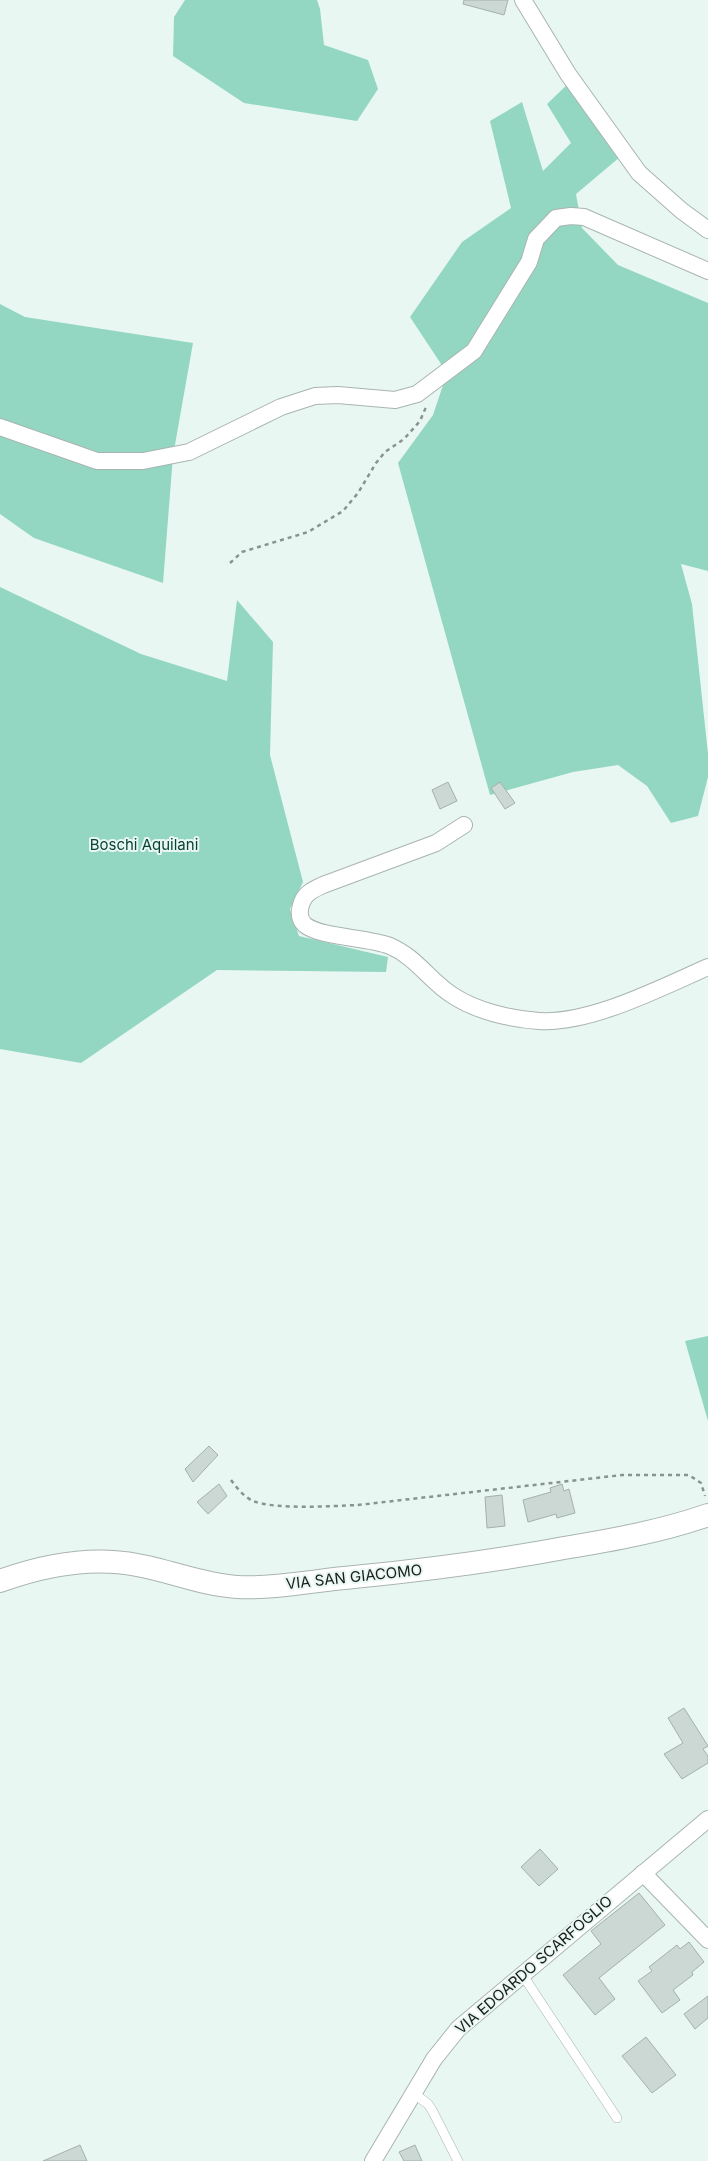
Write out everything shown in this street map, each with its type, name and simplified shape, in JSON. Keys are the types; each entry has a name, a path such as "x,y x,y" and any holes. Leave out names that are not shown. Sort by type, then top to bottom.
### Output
{"street":[{"path":"523,0 568,74 639,173 682,211 708,230"},
{"path":"0,427 97,461 143,461 189,452 281,407 315,396 338,395 395,400 417,394 474,351 528,262 536,239 556,218 584,217 708,271"},
{"path":"464,825 436,843 309,892 301,903 300,915 305,924 319,931 376,940 400,951 420,965 452,995 478,1008 511,1017 540,1021 564,1019 602,1011 708,968"},
{"name":"VIA SAN GIACOMO","path":"0,1581 23,1572 70,1562 106,1562 136,1565 206,1582 238,1587 281,1584 408,1572 506,1559 603,1542 676,1525 707,1515"},
{"name":"VIA EDOARDO SCARFOGLIO","path":"373,2161 438,2053 453,2034 708,1819"},
{"path":"643,1873 708,1940"}],"lane":[{"path":"522,1974 617,2118"},
{"path":"413,2094 428,2104 458,2161"}],"path":[{"path":"230,562 242,552 308,532 343,511 358,493 385,452 404,439 420,421 436,380"},
{"path":"231,1480 241,1493 257,1502 316,1506 358,1505 591,1477 689,1475 696,1478 704,1490 707,1515"}],"green space":[{"path":"185,0 317,0 320,9 324,45 368,60 378,89 357,121 244,103 173,56 174,17"},
{"path":"571,81 620,157 576,194 582,228 618,265 708,303 708,571 681,564 692,604 708,754 708,777 698,816 671,823 647,786 618,765 573,772 490,795 398,463 433,415 447,373 410,317 462,242 511,208 490,121 522,102 543,171 571,143 547,104"},
{"path":"0,304 25,317 193,343 173,456 163,583 34,538 0,514"},
{"name":"Boschi Aquilani","path":"0,587 141,654 227,681 237,600 273,642 270,755 303,882 290,909 299,936 388,957 386,972 217,970 81,1063 0,1049"},
{"path":"708,1336 708,1421 685,1341"}],"building":[{"path":"464,0 508,0 504,15 463,4"},
{"path":"448,782 457,801 440,809 432,790"},
{"path":"500,782 515,803 505,809 491,788"},
{"path":"209,1446 218,1455 193,1482 185,1469"},
{"path":"219,1484 227,1496 208,1514 197,1502"},
{"path":"562,1484 564,1491 569,1489 575,1513 557,1518 556,1514 528,1522 523,1500 551,1492 550,1488"},
{"path":"502,1495 505,1526 487,1528 485,1497"},
{"path":"684,1708 708,1746 703,1749 708,1756 708,1763 682,1779 664,1754 683,1743 668,1718"},
{"path":"540,1849 558,1869 539,1886 521,1867"},
{"path":"639,1893 665,1925 599,1978 615,1999 595,2015 563,1975 601,1944 591,1931"},
{"path":"689,1942 704,1962 692,1972 693,1975 673,1990 680,2000 662,2013 638,1981 652,1971 649,1967 677,1945 680,1949"},
{"path":"708,1996 708,2018 695,2029 684,2014"},
{"path":"646,2037 676,2075 652,2093 622,2056"},
{"path":"80,2145 87,2161 43,2161"},
{"path":"415,2145 422,2161 404,2161 399,2152"}]}
